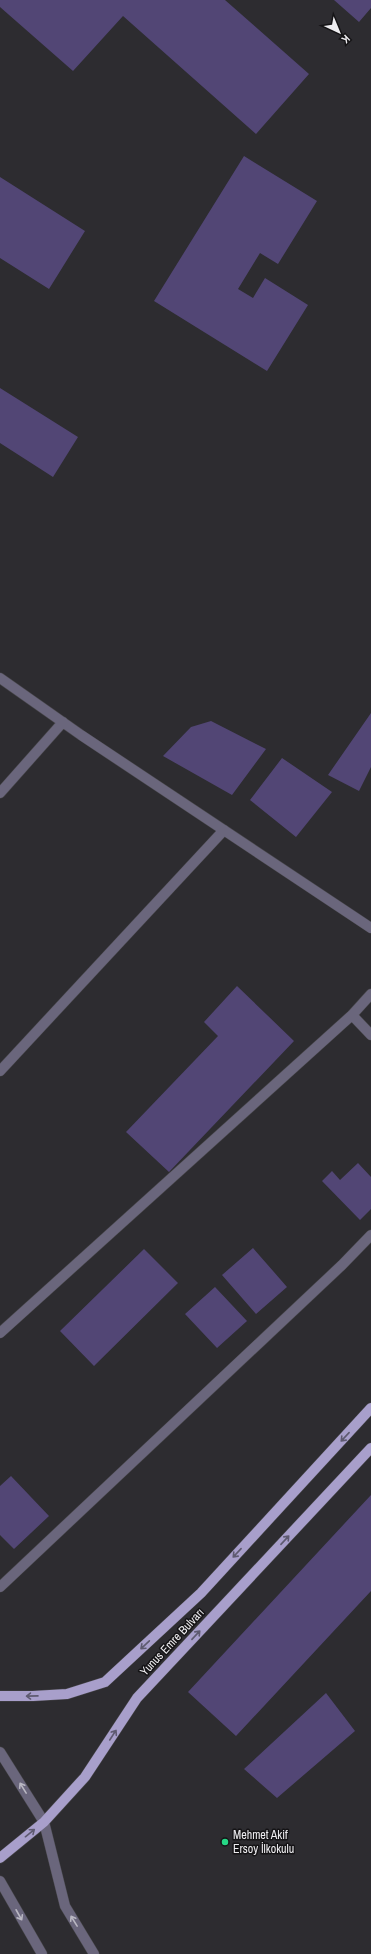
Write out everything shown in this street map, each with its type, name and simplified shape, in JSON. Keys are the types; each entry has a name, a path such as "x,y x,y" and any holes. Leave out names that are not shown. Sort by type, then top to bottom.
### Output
{"main road":[{"name":"Yunus Emre Bulvarı","path":"0,1696 68,1694 104,1682 201,1593 371,1408"},
{"name":"Yunus Emre Bulvarı","path":"0,1858 44,1822 85,1777 137,1698 371,1448"}],"street":[{"path":"0,678 63,722 371,928"},
{"path":"0,793 63,722"},
{"path":"0,1071 224,830"},
{"path":"0,1333 352,1015 371,994"},
{"path":"352,1015 371,1035"},
{"path":"0,1587 342,1265 371,1235"},
{"path":"0,1752 44,1822 65,1906 94,1954"},
{"path":"0,1881 42,1954"}],"building":[{"path":"0,0 225,0 309,74 256,134 123,16 73,71 0,7"},
{"path":"334,0 371,0 371,8 359,22"},
{"path":"244,156 317,201 278,264 260,253 238,289 253,298 265,278 308,305 267,371 154,301"},
{"path":"0,177 85,231 49,289 0,258"},
{"path":"0,388 78,437 53,477 0,443"},
{"path":"371,713 371,767 359,791 328,775"},
{"path":"211,721 266,749 232,795 163,756 191,727"},
{"path":"282,758 332,792 296,837 250,800"},
{"path":"237,986 294,1041 169,1172 126,1132 218,1036 204,1022"},
{"path":"358,1163 371,1177 371,1209 360,1220 322,1181 332,1171 340,1180"},
{"path":"253,1248 287,1287 256,1314 222,1275"},
{"path":"144,1249 178,1283 94,1366 60,1331"},
{"path":"215,1287 247,1321 217,1348 185,1314"},
{"path":"11,1476 49,1516 14,1549 0,1535 0,1486"},
{"path":"371,1495 371,1591 236,1736 188,1692"},
{"path":"326,1693 355,1731 277,1798 244,1769"}],"place":[{"name":"Mehmet Akif Ersoy İlkokulu","path":"225,1842"}]}
